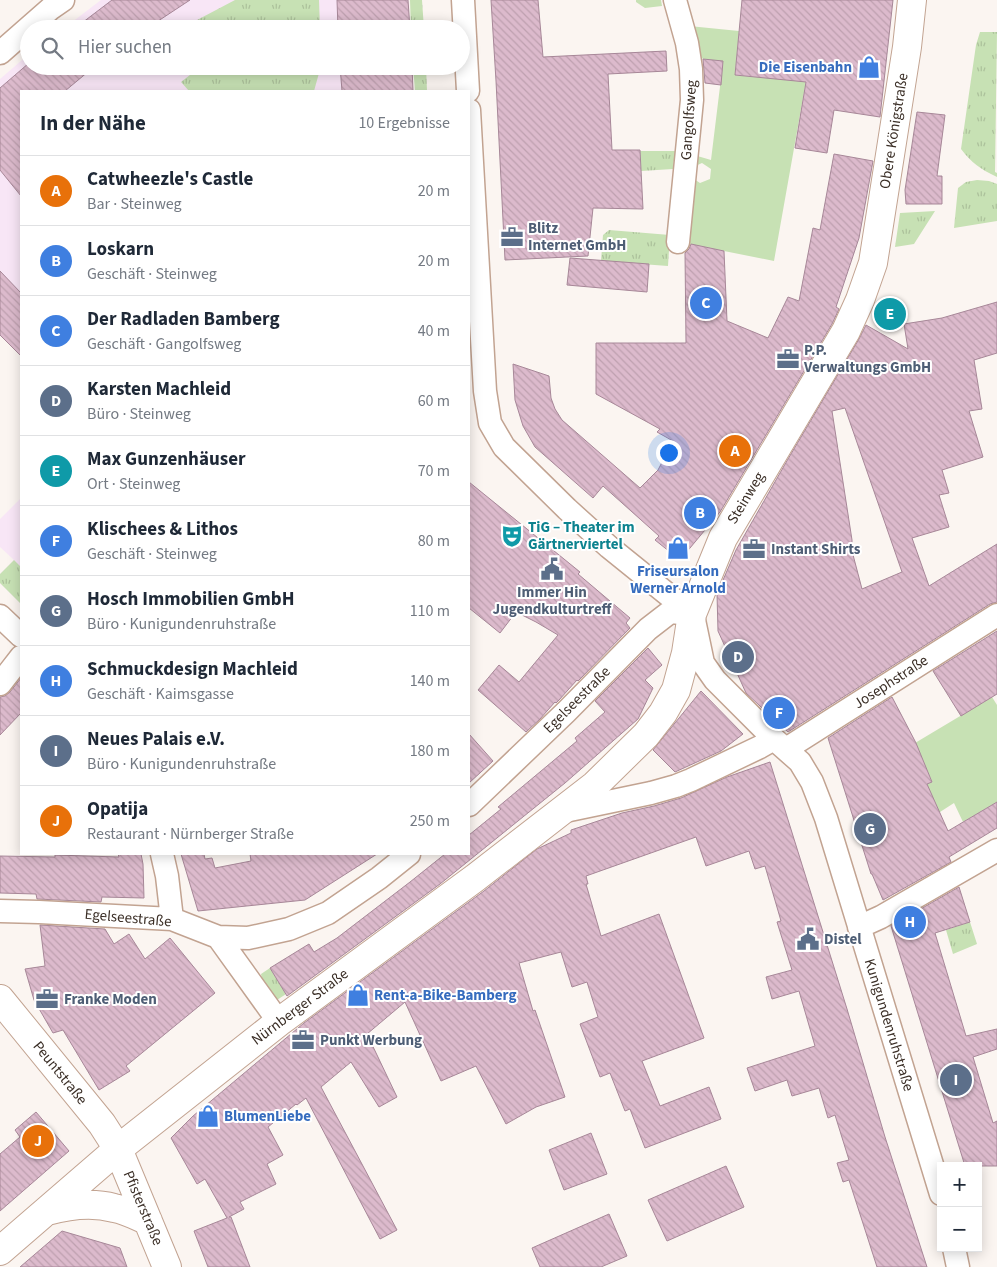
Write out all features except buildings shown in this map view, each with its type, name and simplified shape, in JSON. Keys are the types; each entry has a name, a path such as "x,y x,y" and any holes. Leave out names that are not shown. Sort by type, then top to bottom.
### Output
{"street":[{"path":"38,20 63,0"},
{"path":"463,0 464,20"},
{"name":"Gangolfsweg","path":"675,0 692,69 692,100 678,242"},
{"name":"Obere Königstraße","path":"873,263 907,48 912,0"},
{"path":"0,53 20,35"},
{"path":"467,75 468,90"},
{"path":"470,145 477,392 490,423 504,447 566,509 609,547 692,614 703,663 715,680 780,744"},
{"name":"Steinweg","path":"692,614 723,538 846,331 860,300 873,263"},
{"name":"Egelseestraße","path":"470,804 566,712 648,629 670,612 692,614"},
{"name":"Nürnberger Straße","path":"0,1251 118,1149 279,1022 475,878 595,785 646,735 664,713 676,690 686,653 692,614"},
{"name":"Josephstraße","path":"780,744 997,615"},
{"path":"0,616 20,635"},
{"path":"0,684 20,658"},
{"name":"Nürnberger Straße","path":"559,812 651,794 691,780 760,747 780,744"},
{"name":"Kunigundenruhstraße","path":"780,744 800,762 812,782 826,818 937,1181"},
{"path":"859,927 997,850"},
{"path":"162,855 167,876 172,919"},
{"name":"Egelseestraße","path":"0,911 172,919 218,937 248,938 289,929 328,913 379,878 408,855"},
{"path":"218,937 279,1022"},
{"name":"Peuntstraße","path":"0,999 102,1124 118,1149"},
{"name":"Pfisterstraße","path":"118,1149 167,1267"},
{"path":"47,1210 87,1204 115,1208 148,1221"},
{"path":"955,1252 958,1267"}],"shaded area":[{"path":"101,0 408,0 409,20 75,20"},
{"path":"20,62 20,75 412,75 413,90 20,90 20,355 0,335 0,79"},
{"path":"20,499 20,603 0,583 0,574 14,560 0,547 0,519"}],"green space":[{"path":"235,0 319,0 320,20 197,20"},
{"path":"410,0 422,0 423,20 411,20"},
{"path":"636,0 661,0 662,6 645,8"},
{"path":"689,26 739,31 735,75 806,81 774,261 684,243 691,177 700,183 710,179 711,169 702,163 693,167 694,155 711,160 723,62 699,58"},
{"path":"980,32 997,32 995,172 997,177 977,165 961,149 976,45"},
{"path":"190,75 318,75 314,90 188,90 181,82"},
{"path":"414,75 426,75 427,90 415,90"},
{"path":"640,151 675,151 673,169 641,171"},
{"path":"977,180 997,184 997,221 954,228 958,188 966,182"},
{"path":"935,211 914,244 895,247 900,213"},
{"path":"609,230 670,235 668,266 601,261 603,235"},
{"path":"14,560 20,566 20,603 0,583 0,574"},
{"path":"992,697 997,705 997,802 963,822 954,803 940,812 923,818 912,791 932,782 915,743"},
{"path":"970,922 977,944 953,954 946,930"},
{"path":"270,968 286,994 277,1000 266,988 261,974"}],"place":[{"name":"Die Eisenbahn","path":"869,67"},
{"name":"Blitz Internet GmbH","path":"512,237"},
{"name":"Der Radladen Bamberg","path":"706,303"},
{"name":"Max Gunzenhäuser","path":"890,314"},
{"name":"P.P. Verwaltungs GmbH","path":"788,359"},
{"name":"Catwheezle's Castle","path":"735,451"},
{"name":"Loskarn","path":"700,513"},
{"name":"TiG – Theater im Gärtnerviertel","path":"512,536"},
{"name":"Friseursalon Werner Arnold","path":"678,548"},
{"name":"Instant Shirts","path":"754,549"},
{"name":"Immer Hin Jugendkulturtreff","path":"552,569"},
{"name":"Karsten Machleid","path":"738,657"},
{"name":"Klischees & Lithos","path":"779,713"},
{"name":"Hosch Immobilien GmbH","path":"870,829"},
{"name":"Schmuckdesign Machleid","path":"910,922"},
{"name":"Distel","path":"808,939"},
{"name":"Rent-a-Bike-Bamberg","path":"358,995"},
{"name":"Franke Moden","path":"47,999"},
{"name":"Punkt Werbung","path":"303,1040"},
{"name":"Neues Palais e.V.","path":"956,1080"},
{"name":"BlumenLiebe","path":"208,1116"},
{"name":"Opatija","path":"38,1141"}]}
